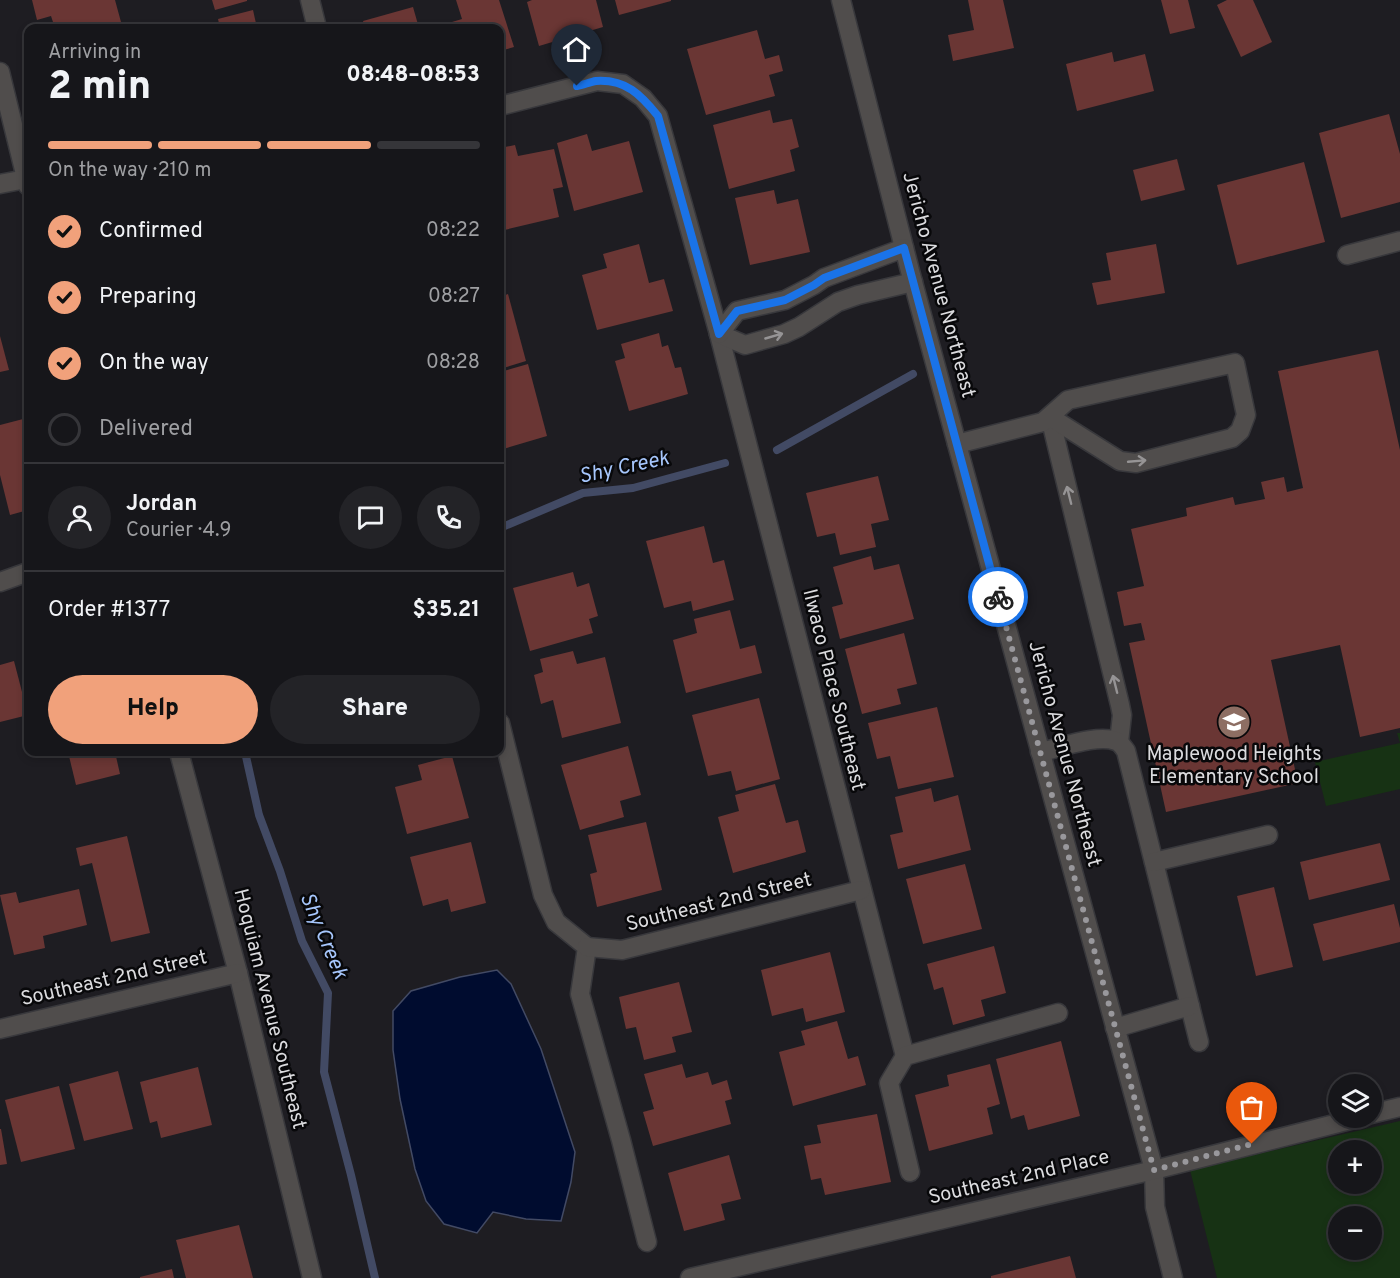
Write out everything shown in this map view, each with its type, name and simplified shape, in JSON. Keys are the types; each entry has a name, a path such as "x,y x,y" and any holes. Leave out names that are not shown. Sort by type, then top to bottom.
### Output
{"street":[{"path":"310,0 316,24"},
{"name":"Jericho Avenue Northeast","path":"841,0 913,282 1154,1170 1155,1207 1173,1278"},
{"path":"0,72 24,170"},
{"name":"Ilwaco Place Southeast","path":"504,105 597,81 623,84 643,98 658,116 719,334 905,1056"},
{"path":"0,184 24,182"},
{"path":"1347,255 1400,241"},
{"path":"904,248 824,278 785,300 737,311 719,334 745,345 784,334 838,302 913,282"},
{"path":"957,444 1043,422 1068,400 1235,363 1246,415 1240,431 1232,438 1136,463 1120,461 1050,417"},
{"path":"1050,417 1120,705 1122,715 1119,742"},
{"path":"0,582 24,573"},
{"path":"504,739 543,895 556,922 587,947 580,994 647,1242"},
{"path":"1040,752 1088,741 1106,740 1119,742 1126,751 1199,1042"},
{"name":"Hoquiam Avenue Southeast","path":"180,756 238,973 312,1278"},
{"path":"1154,862 1268,836"},
{"name":"Southeast 2nd Street","path":"587,947 621,950 861,890"},
{"name":"Southeast 2nd Street","path":"0,1029 238,973"},
{"path":"1115,1028 1190,1006"},
{"path":"910,1172 889,1083 905,1056 1058,1013"},
{"path":"1382,1111 1400,1107"},
{"name":"Southeast 2nd Place","path":"690,1278 749,1271 1328,1126"}],"green space":[{"path":"1400,743 1400,789 1326,806 1315,762"},
{"path":"1400,1121 1400,1278 1217,1278 1190,1170 1370,1128 1382,1128 1382,1125"}],"water":[{"path":"497,970 511,984 541,1049 575,1152 571,1182 561,1221 526,1219 493,1212 477,1233 444,1224 426,1201 415,1169 400,1099 393,1050 393,1011 411,991 460,977"}],"building":[{"path":"32,0 115,0 121,22 54,24 51,16 37,20"},
{"path":"212,0 247,0 247,1 215,10"},
{"path":"456,0 499,0 514,47 504,50 504,24 445,24 462,19"},
{"path":"532,0 596,0 603,27 539,46 527,2"},
{"path":"615,0 671,0 671,1 619,15"},
{"path":"968,0 1003,0 1014,48 953,61 948,35 974,30"},
{"path":"1161,0 1188,0 1195,28 1170,34"},
{"path":"1227,0 1253,0 1272,42 1241,57 1217,5"},
{"path":"413,7 418,24 364,24 363,21"},
{"path":"253,10 256,24 219,24 218,19"},
{"path":"757,30 765,59 779,55 783,71 769,75 775,96 706,115 687,49"},
{"path":"1112,52 1114,62 1145,54 1154,91 1077,111 1066,64"},
{"path":"770,110 773,123 792,119 799,147 790,150 795,171 729,189 713,125"},
{"path":"1389,114 1400,154 1400,202 1341,218 1319,133"},
{"path":"587,134 592,151 629,141 643,192 574,211 557,143"},
{"path":"515,145 518,156 554,149 563,187 553,189 559,217 504,230 504,147"},
{"path":"1177,159 1185,190 1141,201 1133,170"},
{"path":"1304,162 1325,242 1237,265 1217,185"},
{"path":"774,190 777,204 798,199 810,252 750,265 735,198"},
{"path":"639,244 649,283 664,279 673,311 597,330 582,275 607,268 603,254"},
{"path":"1156,244 1165,293 1097,305 1092,283 1111,280 1106,253"},
{"path":"508,294 526,361 504,368 504,296"},
{"path":"659,333 662,347 668,345 675,368 681,367 688,394 629,411 615,361 625,358 621,344"},
{"path":"0,336 9,370 0,372"},
{"path":"1378,350 1400,450 1400,728 1360,737 1340,645 1271,660 1298,783 1166,812 1129,643 1145,640 1141,623 1124,626 1117,592 1144,586 1131,529 1187,516 1186,508 1233,497 1235,505 1265,499 1261,482 1284,477 1287,492 1303,488 1278,371"},
{"path":"528,364 547,436 504,449 504,371"},
{"path":"24,419 24,511 10,515 0,475 0,425"},
{"path":"878,476 889,520 871,524 876,547 840,555 835,533 817,537 806,493"},
{"path":"704,526 713,563 724,560 734,600 693,611 691,601 664,608 646,541"},
{"path":"871,556 874,570 899,564 914,619 840,639 832,607 843,604 833,567"},
{"path":"573,572 577,587 589,583 598,616 589,619 593,633 530,651 513,588"},
{"path":"730,610 740,649 755,645 762,673 686,693 673,640 697,633 694,619"},
{"path":"904,633 917,684 897,689 901,704 862,714 845,649"},
{"path":"573,651 577,664 605,657 621,723 562,738 553,700 541,704 534,675 543,672 540,659"},
{"path":"14,661 24,700 24,716 0,722 0,665"},
{"path":"759,698 780,779 736,791 731,771 708,776 692,715"},
{"path":"937,707 954,777 898,789 890,756 877,759 868,723"},
{"path":"628,746 641,795 620,801 624,817 580,830 561,765"},
{"path":"69,756 116,756 120,774 76,785"},
{"path":"452,756 469,818 407,834 395,787 422,780 418,765"},
{"path":"775,784 786,823 798,820 806,852 733,873 718,817 739,811 735,795"},
{"path":"931,788 934,802 958,795 971,850 898,869 890,835 903,832 895,797"},
{"path":"646,822 662,890 597,907 590,874 597,872 588,835"},
{"path":"127,836 150,933 111,942 92,863 80,866 76,848"},
{"path":"471,842 486,903 451,912 448,899 423,906 410,857"},
{"path":"1380,843 1390,880 1309,900 1300,862"},
{"path":"965,864 982,929 923,944 906,879"},
{"path":"1274,887 1293,967 1256,976 1237,896"},
{"path":"79,889 87,925 43,936 45,948 14,955 0,895 16,892 19,903"},
{"path":"1394,904 1400,928 1400,942 1323,961 1313,924"},
{"path":"994,946 1006,993 981,1000 985,1016 953,1025 943,987 934,990 927,964"},
{"path":"830,952 845,1012 806,1022 803,1008 772,1016 761,970"},
{"path":"679,982 692,1032 672,1037 676,1052 644,1060 636,1027 626,1029 619,997"},
{"path":"837,1021 848,1059 858,1056 866,1085 793,1106 779,1052 805,1045 801,1031"},
{"path":"1061,1041 1080,1116 1028,1130 1024,1115 1011,1119 996,1059"},
{"path":"682,1064 686,1078 708,1072 712,1085 727,1080 732,1099 725,1101 731,1124 653,1146 643,1112 654,1109 644,1074"},
{"path":"990,1064 1000,1104 987,1108 993,1134 929,1151 915,1095 949,1086 947,1075"},
{"path":"198,1067 212,1125 161,1138 157,1121 150,1123 140,1082"},
{"path":"118,1071 133,1129 84,1141 69,1084"},
{"path":"59,1086 75,1149 21,1162 5,1100"},
{"path":"877,1114 891,1182 825,1195 821,1178 811,1180 804,1146 821,1143 817,1125"},
{"path":"0,1129 7,1164 0,1165"},
{"path":"729,1155 741,1199 721,1204 725,1220 684,1231 668,1173"},
{"path":"239,1225 253,1278 186,1278 176,1240"},
{"path":"1070,1256 1076,1278 991,1278 991,1276"},
{"path":"172,1269 174,1278 140,1278 140,1277"}],"waterway":[{"name":"Shy Creek","path":"777,450 913,374"},
{"name":"Shy Creek","path":"504,526 583,493 633,488 725,463"},
{"name":"Shy Creek","path":"246,756 259,815 302,941 328,993 324,1072 375,1278"}],"way so far":[{"path":"998,597 1154,1170 1252,1144"}],"place":[{"name":"Maplewood Heights Elementary School","path":"1234,722"}],"route":[{"path":"577,86 597,81 623,84 643,98 658,116 719,334 737,311 785,300 824,278 904,248 998,597"}]}
